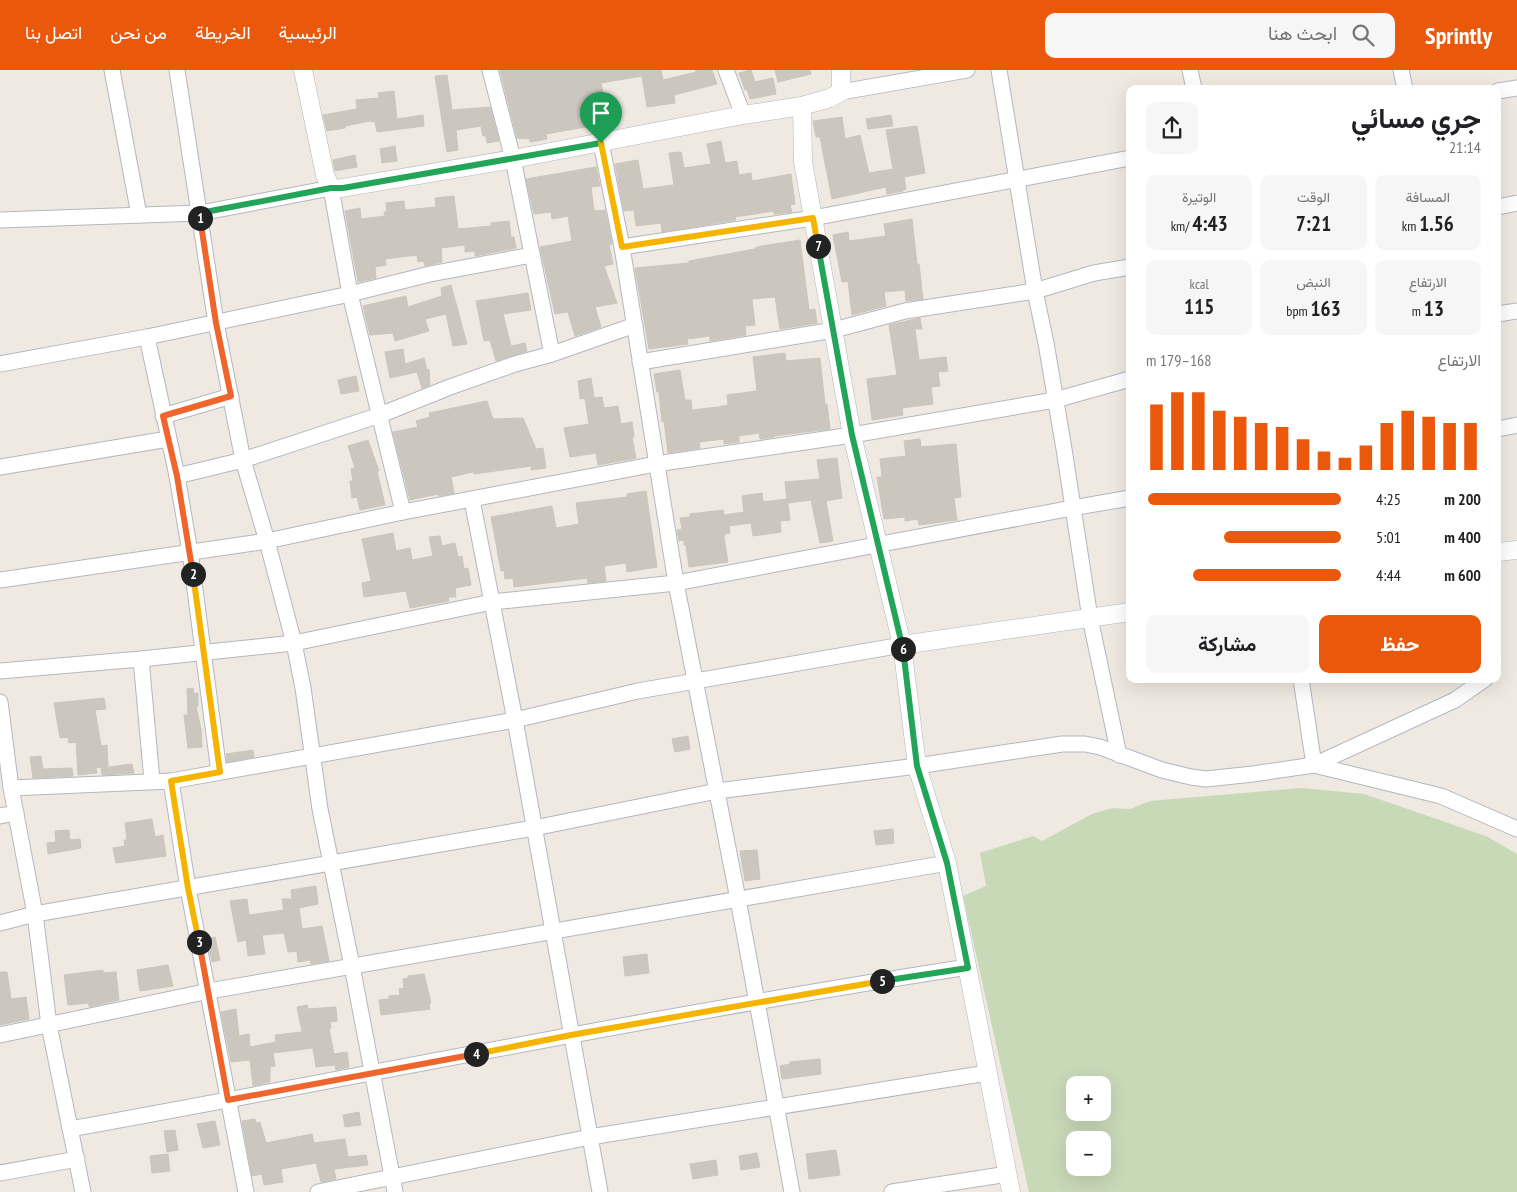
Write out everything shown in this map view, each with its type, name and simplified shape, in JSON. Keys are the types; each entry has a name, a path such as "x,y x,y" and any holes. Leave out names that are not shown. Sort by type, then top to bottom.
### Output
{"street":[{"path":"112,70 139,215"},
{"path":"177,70 216,323 243,460 294,643 312,755 393,1184"},
{"path":"490,70 513,159 552,354"},
{"path":"726,70 743,115"},
{"path":"841,70 841,92"},
{"path":"0,220 200,213 331,188 343,188 513,159 743,115 802,106 830,98 841,92 967,70"},
{"path":"999,70 1035,291 1056,400 1090,618 1119,755"},
{"path":"1190,70 1193,85"},
{"path":"1401,70 1404,85"},
{"path":"308,71 325,175 331,188 350,294 403,512"},
{"path":"1501,91 1517,88"},
{"path":"802,106 803,162 852,435 902,644 917,766 947,863 1011,1192"},
{"path":"601,143 622,247 676,583 738,899 792,1192"},
{"path":"622,247 813,218 1126,159"},
{"path":"1501,206 1517,203"},
{"path":"0,364 216,323 350,294 430,274 532,255"},
{"path":"640,362 834,330 906,311 1035,291 1094,274 1126,268"},
{"path":"1501,314 1517,311"},
{"path":"177,476 243,460 380,415 514,364 552,354 634,325"},
{"path":"147,337 177,476 190,552 220,772"},
{"path":"0,580 267,541 403,512 656,464 852,435 1056,400 1126,380"},
{"path":"163,416 231,396"},
{"path":"1501,428 1517,425"},
{"path":"0,466 168,439"},
{"path":"0,671 142,659 294,643 492,602 676,583 1126,499"},
{"path":"472,500 515,720 600,1192"},
{"path":"1501,552 1517,550"},
{"path":"11,788 171,781 515,720 638,691 902,644 1126,613"},
{"path":"142,659 152,781"},
{"path":"1302,683 1314,765"},
{"path":"0,923 35,914 534,828 717,791 917,766 1062,744 1085,744 1100,747 1162,770 1206,779 1314,765 1454,700 1479,683"},
{"path":"0,707 11,788 35,914 49,1025 83,1192"},
{"path":"1314,765 1441,796 1515,826"},
{"path":"171,781 188,888 246,1192"},
{"path":"0,816 16,813"},
{"path":"0,1035 209,991 947,863"},
{"path":"70,1129 838,987 968,968"},
{"path":"318,1192 393,1184 590,1137 987,1073"},
{"path":"0,1173 77,1159"},
{"path":"892,1192 1008,1174"}],"green space":[{"path":"1301,788 1364,794 1486,836 1517,854 1517,1192 1029,1192 963,896 986,886 980,853 1033,836 1042,841 1092,814 1112,808 1130,809 1150,801"}],"building":[{"path":"500,70 661,70 663,80 696,72 696,70 712,70 717,84 674,95 675,103 647,107 642,76 601,83 606,109 608,109 609,123 546,134 547,139 530,142 530,139 517,138"},
{"path":"751,70 755,82 773,78 776,94 750,99 739,73"},
{"path":"775,70 810,70 811,74 778,82"},
{"path":"447,75 452,110 490,107 499,141 487,143 481,126 456,130 458,150 447,152 435,76"},
{"path":"394,91 397,119 423,115 424,126 377,132 375,122 370,121 327,131 323,115 357,109 356,100 379,98 378,93"},
{"path":"891,115 893,126 868,129 866,119"},
{"path":"842,117 845,139 860,135 869,173 893,169 886,130 917,126 925,173 904,177 906,189 903,191 887,194 886,187 832,199 820,137 816,137 813,121"},
{"path":"721,141 725,163 737,161 739,175 751,173 752,181 791,174 795,204 790,205 792,212 774,214 774,211 735,217 736,220 662,232 661,223 636,226 634,210 624,211 615,164 638,160 643,189 674,185 669,153 681,152 684,168 711,164 707,144"},
{"path":"395,146 397,161 382,163 380,149"},
{"path":"355,155 357,167 335,171 333,160"},
{"path":"596,167 600,186 591,187 594,211 605,210 612,244 609,245 613,264 604,266 617,303 595,307 601,327 575,336 568,312 555,314 540,247 572,241 568,216 552,219 551,212 534,214 526,179"},
{"path":"454,196 458,229 491,226 491,223 509,221 511,237 514,237 516,248 475,256 475,251 465,252 465,245 441,248 442,262 425,266 424,261 418,262 417,255 385,259 386,265 375,267 376,278 358,282 345,211 360,208 361,219 385,216 384,212 387,212 386,203 404,201 405,210 436,207 435,198"},
{"path":"912,219 923,299 906,301 905,290 884,292 886,306 852,315 848,281 842,282 833,235 848,232 849,241 886,236 884,224"},
{"path":"800,240 809,310 815,309 817,323 780,329 775,297 752,299 755,325 745,326 746,335 710,341 710,336 687,339 688,344 649,349 635,268 689,263 689,261"},
{"path":"451,285 467,344 453,346 446,314 425,319 429,331 395,341 393,333 370,335 363,306 406,296 408,307 442,296 441,288"},
{"path":"528,293 531,310 503,314 511,346 525,343 527,351 496,361 490,340 484,341 476,301"},
{"path":"920,318 922,329 915,329 919,360 946,357 948,371 938,372 940,386 931,387 933,404 902,408 903,415 872,420 867,379 897,375 889,325"},
{"path":"403,349 405,364 424,358 427,370 429,369 430,385 422,388 417,372 390,378 385,352"},
{"path":"785,353 786,361 820,358 830,429 760,439 759,433 739,436 739,442 724,444 724,439 699,442 700,448 668,453 659,392 657,392 654,374 680,370 685,400 691,400 692,410 718,407 728,405 727,395 757,391 753,357"},
{"path":"356,376 359,391 341,394 338,380"},
{"path":"591,378 594,397 580,399 578,381"},
{"path":"602,397 604,408 618,406 621,424 632,422 634,437 632,437 636,458 598,465 596,453 570,457 564,428 589,424 585,399"},
{"path":"487,401 493,419 523,418 536,449 543,448 546,468 531,470 531,466 474,474 473,472 451,477 454,493 439,496 438,494 410,500 393,432 418,427 416,421 430,417 429,413"},
{"path":"920,439 921,447 956,444 961,497 954,498 957,520 919,525 918,519 905,521 905,517 884,519 877,477 882,477 880,459 906,456 904,441"},
{"path":"368,440 379,471 377,471 385,505 360,510 357,497 352,498 350,481 353,481 351,469 355,468 348,446"},
{"path":"837,458 842,498 826,501 833,541 820,543 811,500 788,503 790,520 780,521 781,532 753,536 751,523 729,526 730,533 725,534 724,538 728,562 689,567 686,545 684,545 684,540 679,541 677,530 682,529 680,518 690,517 690,514 723,510 724,515 744,512 742,496 762,493 763,502 787,499 785,482 820,479 817,460"},
{"path":"646,491 657,567 627,572 626,563 604,566 606,581 588,583 587,578 514,587 513,578 505,579 504,570 501,571 491,517 552,506 556,528 579,524 576,503 627,497 627,494"},
{"path":"393,533 396,551 410,548 412,560 433,556 429,537 440,536 442,546 455,543 458,557 462,556 464,569 468,568 471,585 455,588 456,597 448,597 449,601 410,608 406,591 364,597 362,583 371,581 362,539"},
{"path":"193,688 194,694 198,693 198,706 196,706 201,729 202,747 188,748 184,715 188,715 187,689"},
{"path":"104,698 106,709 95,710 101,746 107,745 108,766 96,768 97,773 78,775 76,742 69,743 68,737 60,738 54,703"},
{"path":"688,736 690,749 675,752 672,739"},
{"path":"253,750 254,757 227,762 226,754"},
{"path":"41,756 43,769 72,768 73,776 33,778 30,757"},
{"path":"132,764 134,773 102,775 101,768"},
{"path":"152,819 155,837 163,835 166,856 116,863 113,848 125,846 124,840 127,840 125,823"},
{"path":"893,829 894,843 876,845 874,831"},
{"path":"69,830 70,840 80,839 81,848 48,854 47,843 56,842 55,831"},
{"path":"757,850 760,879 745,881 740,851"},
{"path":"316,886 318,904 299,908 302,929 322,926 329,961 311,964 310,960 298,962 297,951 288,952 284,933 262,935 265,954 248,956 246,940 238,942 230,901 247,899 249,915 284,910 282,899 292,899 291,890"},
{"path":"215,937 220,960 212,962 207,939"},
{"path":"647,954 649,973 625,976 623,957"},
{"path":"168,965 173,986 140,991 137,970"},
{"path":"103,970 103,973 116,972 119,1000 89,1007 89,1003 68,1005 64,975"},
{"path":"0,972 7,972 11,999 26,997 29,1019 0,1025"},
{"path":"424,974 431,1003 429,1003 430,1009 381,1015 379,1000 389,999 389,996 400,995 399,989 404,988 403,979 408,978 408,976"},
{"path":"307,1005 308,1009 336,1007 337,1021 330,1022 331,1028 329,1029 334,1054 347,1052 349,1067 336,1070 335,1065 316,1067 313,1048 273,1053 275,1066 270,1067 270,1082 253,1086 250,1060 231,1062 221,1012 236,1009 239,1036 249,1034 250,1047 276,1042 275,1035 302,1032 297,1007"},
{"path":"820,1059 821,1074 782,1079 780,1066 790,1064 790,1062"},
{"path":"359,1112 361,1125 345,1127 343,1115"},
{"path":"255,1119 256,1123 260,1122 266,1143 312,1134 314,1143 345,1139 348,1157 366,1155 368,1165 334,1169 336,1179 321,1182 316,1163 281,1169 283,1182 264,1185 262,1174 252,1176 242,1121"},
{"path":"215,1121 220,1145 203,1148 197,1124"},
{"path":"175,1130 178,1150 167,1152 164,1131"},
{"path":"836,1150 840,1175 809,1179 806,1154"},
{"path":"757,1153 760,1167 741,1170 739,1156"},
{"path":"168,1154 170,1171 152,1173 150,1156"},
{"path":"716,1160 718,1175 693,1179 690,1164"}],"route":[{"path":"601,143 622,247 813,218 852,435 902,644 917,766 947,863 968,968 838,987 228,1100 209,991 188,888 171,781 220,772 190,552 177,476 163,416 231,396 216,323 200,213 331,188 343,188 601,143"}]}
